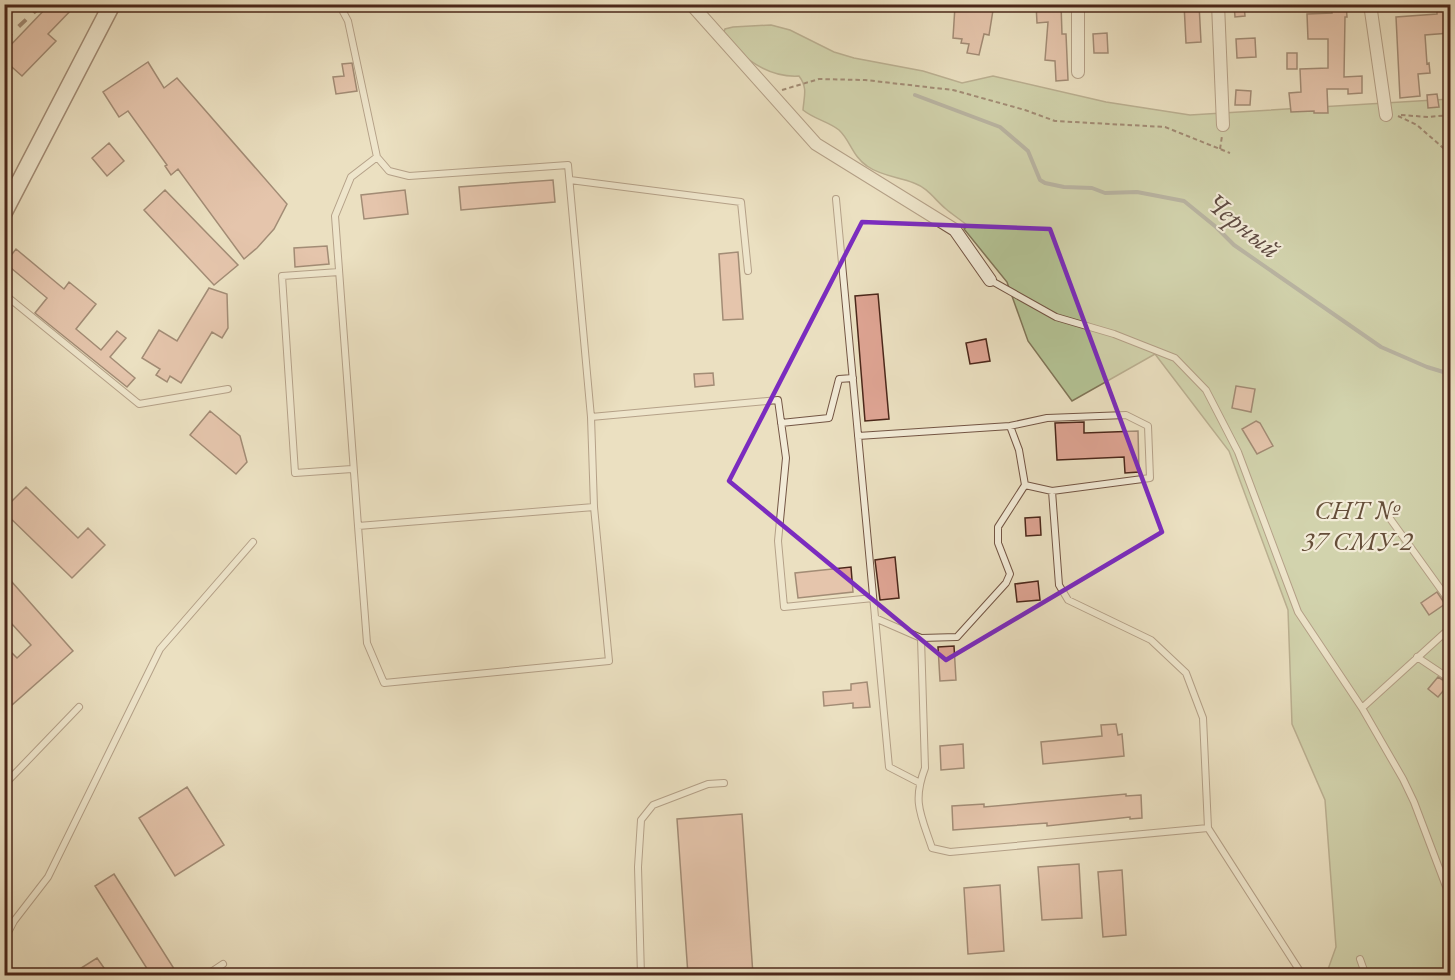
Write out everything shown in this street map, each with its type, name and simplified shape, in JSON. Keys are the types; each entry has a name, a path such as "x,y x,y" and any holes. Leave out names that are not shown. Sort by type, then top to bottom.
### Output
{"main road":[{"path":"4,212 112,4"}],"street":[{"path":"691,4 816,144 955,230 990,280"},
{"path":"1078,4 1078,72"},
{"path":"1218,4 1223,125"},
{"path":"1370,4 1386,115"}],"lane":[{"path":"339,4 348,21 377,157 389,171 409,176 568,165 591,417 594,507 609,661 384,683 367,644 352,469 335,216 351,177 377,157"},
{"path":"570,180 741,202 748,271"},
{"path":"836,199 889,767 920,783"},
{"path":"339,272 282,276 295,473 352,469"},
{"path":"990,280 1056,317 1113,334 1175,358 1206,390 1238,452 1298,612 1362,708 1414,802 1450,897"},
{"path":"4,294 139,404 228,389"},
{"path":"781,423 829,418 839,379 853,378"},
{"path":"591,417 778,400 786,458 778,542 784,608 873,598"},
{"path":"858,436 1010,426 1047,418 1126,415 1148,426 1150,478 1052,491 1025,485"},
{"path":"875,618 921,638 957,637 1006,583 1010,574 998,543 998,526 1025,485 1019,450 1010,426"},
{"path":"1052,491 1059,585 1068,600 1151,640 1186,673 1203,718 1208,828 1303,975"},
{"path":"358,526 594,507"},
{"path":"1386,513 1450,602"},
{"path":"4,940 14,921 48,877 160,649 253,542"},
{"path":"1362,708 1450,627"},
{"path":"921,638 925,768 917,803 932,848 950,852 1208,828"},
{"path":"1417,657 1450,679"},
{"path":"4,785 79,707"},
{"path":"641,975 638,867 640,820 653,805 708,784 724,783"},
{"path":"4,957 11,975"},
{"path":"1360,959 1366,975"},
{"path":"205,975 223,964"}],"path":[{"path":"771,93 819,80 865,80 953,90 1055,120 1165,127 1230,153"},
{"path":"1386,115 1428,117 1450,115"},
{"path":"1386,115 1401,117 1417,125 1450,154"}],"highlighted area":[{"path":"862,222 1050,229 1162,532 946,660 729,481"}],"green space":[{"name":"СНТ № 37 СМУ-2","path":"771,25 790,30 834,52 923,71 962,83 993,76 1106,102 1190,115 1450,99 1450,975 1326,975 1336,947 1325,800 1292,724 1288,610 1229,451 1155,354 1072,401 1028,341 1007,282 964,229 968,226 919,185 878,172 867,166 858,158 839,130 803,110 805,96 799,76 777,74 757,65 722,37 725,29 733,27"}],"building":[{"path":"50,4 77,4 48,34 56,41 22,76 4,60 4,52"},
{"path":"981,4 994,4 989,35 984,34 979,55 967,53 969,44 961,43 962,39 953,38 955,6 981,8"},
{"path":"1036,4 1061,4 1062,34 1066,34 1068,80 1056,81 1055,61 1045,60 1048,22 1037,23"},
{"path":"1184,4 1199,4 1201,42 1186,43"},
{"path":"1234,4 1244,4 1245,16 1235,17"},
{"path":"1331,4 1346,4 1344,77 1362,76 1362,93 1348,94 1348,89 1327,89 1328,113 1291,112 1289,93 1301,92 1300,69 1328,68 1328,39 1308,39 1307,14 1332,13"},
{"path":"1437,4 1450,4 1450,33 1425,35 1427,64 1429,63 1430,73 1418,74 1420,96 1400,98 1396,17 1437,14"},
{"path":"1107,33 1108,53 1094,53 1093,34"},
{"path":"1255,38 1256,57 1237,58 1236,39"},
{"path":"1287,53 1297,53 1297,69 1287,69"},
{"path":"148,62 164,88 177,78 287,204 274,229 244,259 178,169 171,175 165,166 167,165 128,111 119,117 103,92"},
{"path":"352,63 357,91 336,94 333,77 344,76 342,64"},
{"path":"1236,90 1251,91 1250,105 1235,105"},
{"path":"1437,94 1439,107 1428,108 1427,95"},
{"path":"109,143 124,161 107,176 92,158"},
{"path":"553,180 555,202 461,210 459,187"},
{"path":"165,190 238,265 214,285 144,210"},
{"path":"405,190 408,214 364,219 361,195"},
{"path":"327,246 329,264 295,267 294,248"},
{"path":"16,249 64,289 69,282 96,304 76,329 101,350 117,331 126,338 110,357 135,378 127,387 35,313 47,298 5,263"},
{"path":"738,252 743,319 723,320 719,254"},
{"path":"209,288 227,294 228,328 222,338 212,332 181,383 170,376 167,382 156,375 160,369 142,358 159,330 177,341"},
{"path":"878,294 889,419 865,421 855,296"},
{"path":"986,339 990,361 970,364 966,343"},
{"path":"713,373 714,385 695,387 694,374"},
{"path":"1236,386 1255,389 1251,412 1232,408"},
{"path":"210,411 240,436 247,462 236,474 190,435"},
{"path":"1256,421 1260,423 1273,446 1257,454 1242,429"},
{"path":"1084,422 1084,433 1138,431 1139,472 1125,473 1124,457 1057,460 1055,423"},
{"path":"26,487 78,538 88,528 105,545 72,578 4,512 4,509"},
{"path":"1040,517 1041,535 1026,536 1025,518"},
{"path":"895,557 899,598 880,600 875,560"},
{"path":"851,567 853,592 798,598 795,573"},
{"path":"4,573 73,651 4,712 4,645 17,658 31,645 12,624 4,631"},
{"path":"1038,581 1040,600 1017,602 1015,584"},
{"path":"1437,592 1445,604 1429,615 1421,603"},
{"path":"954,646 956,680 940,681 938,647"},
{"path":"1438,677 1449,684 1438,697 1428,689"},
{"path":"867,682 870,707 853,708 853,703 824,706 823,692 851,690 851,684"},
{"path":"1116,724 1118,735 1122,734 1124,756 1043,764 1041,742 1102,736 1101,725"},
{"path":"963,744 964,768 941,770 940,746"},
{"path":"187,787 224,845 175,876 139,818"},
{"path":"1126,794 1126,796 1141,795 1142,818 1130,819 1130,817 1047,826 1047,823 953,830 952,806 984,804 984,807"},
{"path":"742,814 753,975 688,975 677,819"},
{"path":"1079,864 1082,918 1042,920 1038,867"},
{"path":"1122,870 1126,935 1103,937 1098,872"},
{"path":"114,874 178,975 151,975 95,886"},
{"path":"1000,885 1004,951 968,954 964,888"},
{"path":"97,958 109,975 70,975"}],"waterway":[{"name":"Черный","path":"915,95 1000,127 1028,151 1040,180 1045,183 1064,187 1092,188 1105,193 1137,192 1184,201 1234,245 1381,347 1427,367 1450,374"}],"railway":[{"path":"4,16 24,4"},
{"path":"4,40 43,4"}]}
